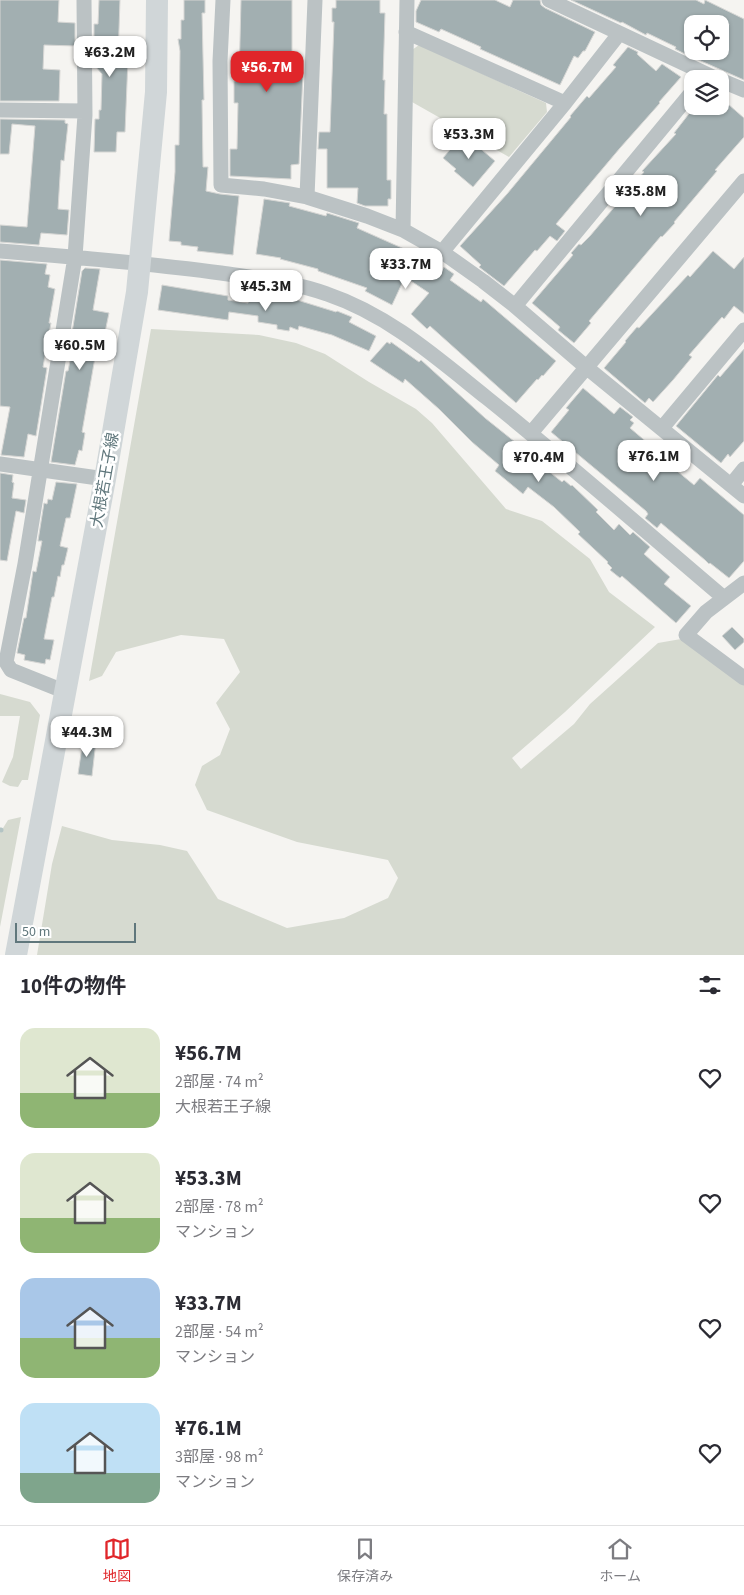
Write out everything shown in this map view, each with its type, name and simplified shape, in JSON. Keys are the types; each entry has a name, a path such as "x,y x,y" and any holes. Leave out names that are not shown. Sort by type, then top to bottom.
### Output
{"street":[{"path":"66,692 11,670 6,662 25,564 39,469 76,257 85,111 84,0"},
{"name":"大根若王子線","path":"16,955 105,479 137,292 156,92 157,0"},
{"path":"223,0 220,61 221,185 264,188 307,197 367,216 403,230 442,252 483,280 744,496"},
{"path":"307,197 314,0"},
{"path":"403,230 407,0"},
{"path":"553,1 695,70"},
{"path":"406,32 564,103"},
{"path":"442,252 619,34"},
{"path":"729,84 744,90"},
{"path":"515,306 684,102"},
{"path":"0,110 85,111"},
{"path":"531,433 744,181"},
{"path":"0,251 76,257 264,279 326,293 360,307 390,323 531,433 724,598"},
{"path":"662,428 744,330"},
{"path":"0,464 105,479"},
{"path":"731,485 744,470"},
{"path":"744,583 706,612 686,635 744,678"}],"shaded area":[{"path":"419,45 546,103 547,112 509,157 412,102 412,50"},
{"path":"151,329 259,335 296,343 325,354 416,409 432,423 506,509 542,521 590,559 609,592 655,627 565,712 512,758 521,769 574,724 590,704 658,643 681,639 744,685 744,955 37,955 52,864 62,826 112,840 160,845 187,851 218,899 287,928 344,918 388,898 398,878 388,860 297,842 207,810 195,785 202,766 220,755 230,729 216,703 240,672 224,639 181,635 116,652 102,676 89,681"},
{"path":"0,694 30,702 40,715 28,780 22,780 18,787 2,782 13,757 20,716 0,716"},
{"path":"21,817 0,927 0,833 8,820"}],"building":[{"path":"0,0 59,0 58,22 75,23 75,46 44,45 43,69 60,70 59,101 0,101"},
{"path":"99,0 120,0 118,59 128,59 125,132 117,132 116,152 94,152 95,119 99,119 99,110 101,110 102,74 96,67 96,56 94,56 94,24 98,24"},
{"path":"184,0 205,0 205,13 202,13 203,167 208,167 206,191 239,196 233,255 197,251 198,247 169,241 175,172 175,145 179,145 180,51 178,39 181,39 181,20 184,20"},
{"path":"241,0 292,0 292,72 303,72 299,164 291,165 291,179 230,176 230,149 237,149 238,103 234,103 234,81 239,81"},
{"path":"336,0 380,0 380,13 385,13 384,114 387,114 387,180 391,180 391,199 388,199 388,206 365,206 357,203 358,188 327,188 327,149 318,149 319,132 330,132 334,22 332,22 332,8 336,8"},
{"path":"421,0 495,0 510,7 513,0 540,0 541,5 545,8 595,32 585,51 578,58 574,56 560,85 441,29 439,32 416,22 416,11"},
{"path":"571,0 696,0 704,4 705,0 744,19 744,80 729,73 729,70 721,70 699,60 729,60 729,15 684,15 684,53 675,49 676,47 647,33 646,35 622,22"},
{"path":"628,47 638,52 637,54 656,71 662,64 681,77 556,224 565,231 557,241 550,236 537,251 535,250 504,286 479,267 481,265 460,246 507,194 587,96 589,98 616,67 613,65"},
{"path":"729,105 744,118 744,137 715,170 717,171 675,223 661,236 589,321 591,323 574,343 558,330 560,327 532,303 573,255 571,253 590,236 644,172 642,171 676,134 674,133 688,115 729,115"},
{"path":"0,119 65,120 65,123 68,124 64,161 61,160 58,209 69,210 67,235 41,233 39,245 0,242 0,225 27,227 35,126 12,124 9,154 0,154"},
{"path":"463,134 495,161 473,187 454,171 456,169 443,158"},
{"path":"264,199 290,203 289,206 326,216 327,213 359,223 357,228 420,256 417,262 438,276 444,267 454,274 450,280 481,302 483,299 556,361 516,403 430,326 427,329 411,314 429,293 405,277 392,305 365,291 367,288 318,271 318,269 281,258 256,254"},
{"path":"713,251 734,269 744,257 744,314 734,306 689,355 692,357 653,402 649,398 645,403 604,368 637,327 639,328 688,275 690,277"},
{"path":"0,260 47,264 45,274 50,275 48,287 55,289 43,367 47,368 36,436 28,434 24,457 1,455 10,407 0,406"},
{"path":"85,268 100,269 93,310 109,313 102,347 97,346 82,432 85,433 82,451 79,450 75,465 51,462 66,371 68,371 74,340 71,339 82,271"},
{"path":"162,285 228,296 228,300 248,303 250,288 282,293 281,295 352,317 349,322 376,336 369,351 332,335 299,326 298,330 290,327 289,331 277,329 277,325 258,322 258,316 229,312 228,320 158,310"},
{"path":"387,342 390,344 391,342 419,362 421,360 485,418 515,442 511,446 539,469 542,466 562,482 564,480 572,485 598,510 596,512 614,530 619,524 630,535 633,532 650,547 644,554 670,577 664,584 691,606 676,623 622,576 620,578 610,570 612,568 608,562 578,534 580,532 554,507 528,487 523,494 495,471 499,465 405,379 403,383 370,361"},
{"path":"744,349 744,441 730,457 728,454 721,463 676,426 718,375 720,377"},
{"path":"583,388 614,414 620,407 633,417 630,420 634,423 630,428 656,450 654,452 694,485 700,478 744,515 744,561 729,578 709,564 661,523 657,528 645,518 648,514 646,511 551,432 569,410 566,408"},
{"path":"0,473 13,475 12,498 26,500 24,513 16,511 7,561 0,560"},
{"path":"56,482 77,484 70,518 66,518 60,546 68,548 60,577 58,576 54,597 52,597 44,639 54,640 50,660 46,659 45,664 24,660 25,655 17,653 24,618 26,618 33,571 36,572 42,541 38,541 44,503 47,504 48,499 52,500"},
{"path":"732,627 744,639 744,642 735,650 722,636"},
{"path":"83,740 96,741 92,776 78,774"}]}
